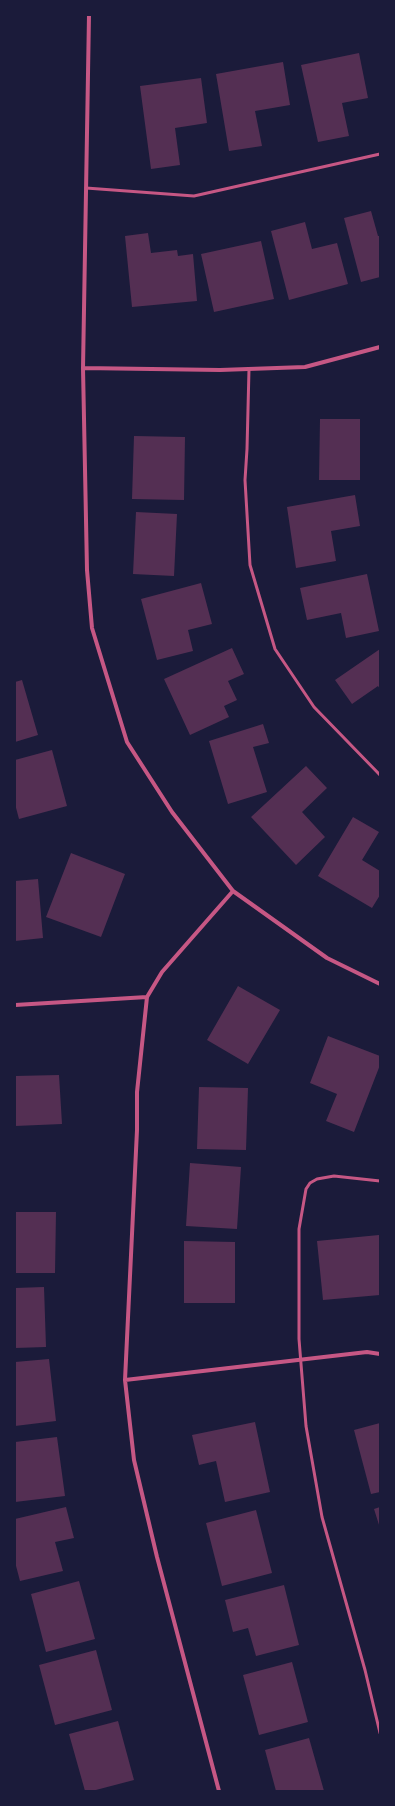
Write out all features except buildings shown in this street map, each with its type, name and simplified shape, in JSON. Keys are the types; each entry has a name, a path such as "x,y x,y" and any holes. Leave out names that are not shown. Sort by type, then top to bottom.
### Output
{"street":[{"path":"89,15 83,368 87,570 92,628 127,742 172,812 233,891 327,958 380,984"},
{"path":"83,368 249,369 305,367 380,347"},
{"path":"219,1791 134,1460 125,1380 137,1130 137,1092 148,998 162,972 233,891"},
{"path":"15,1005 148,998"},
{"path":"125,1380 366,1352 380,1354"}],"lane":[{"path":"86,188 194,196 380,154"},
{"path":"249,369 245,480 250,565 274,649 314,707 380,775"},
{"path":"380,1181 334,1176 317,1179 310,1183 306,1189 299,1229 300,1360 306,1426 322,1517 361,1656 380,1733"}]}
